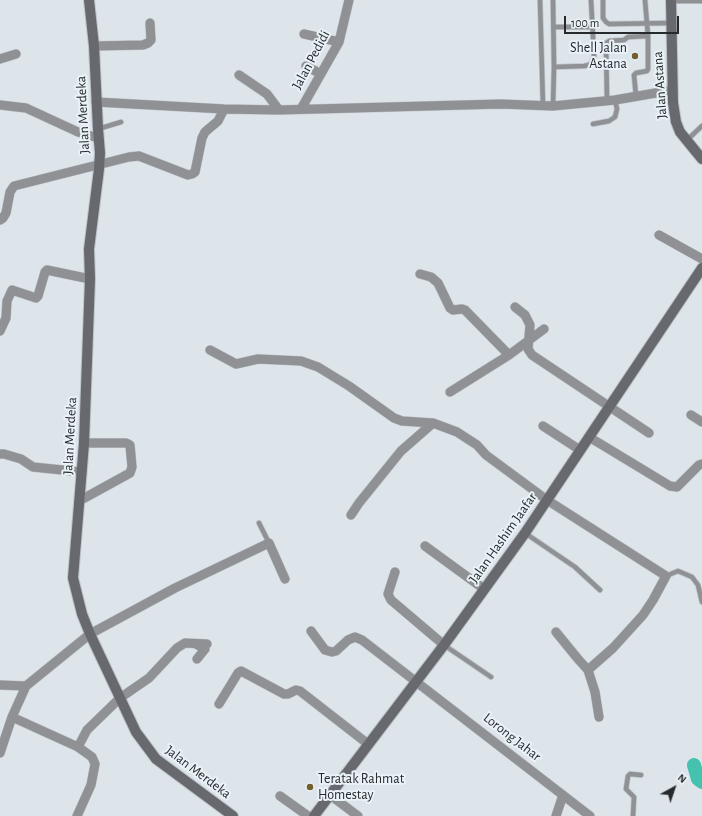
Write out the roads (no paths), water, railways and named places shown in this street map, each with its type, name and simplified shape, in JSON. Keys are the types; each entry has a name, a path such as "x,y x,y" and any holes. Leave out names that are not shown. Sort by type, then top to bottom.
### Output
{"street":[{"name":"Jalan Merdeka","path":"89,0 94,46 100,165 89,249 90,279 84,443 73,578 82,614 90,634 136,732 152,754 173,772 233,816"},
{"name":"Jalan Pedidi","path":"301,109 339,42 350,0"},
{"name":"Jalan Astana","path":"671,1 673,104 676,122 680,132 702,159"},
{"path":"94,46 142,45 148,43 151,40 150,23"},
{"path":"304,34 339,42"},
{"path":"0,59 16,54"},
{"path":"306,66 321,74"},
{"path":"239,75 267,94 279,110"},
{"path":"96,102 224,109 279,110 501,104 553,106 611,100 673,90"},
{"path":"0,105 26,108 78,132 98,134"},
{"path":"0,220 6,213 10,192 14,186 130,157 139,156 188,175 192,174 195,172 202,138 218,121 224,109"},
{"path":"659,235 702,259"},
{"name":"Jalan Hashim Jaafar","path":"314,816 444,645 524,534 702,268"},
{"path":"0,331 7,301 11,291 14,290 36,298 38,296 46,270 90,279"},
{"path":"420,274 431,277 438,283 450,308 453,310 465,310 509,354"},
{"path":"515,307 525,315 530,325 528,349 532,355 649,433"},
{"path":"450,392 509,354 544,329"},
{"path":"210,350 236,364 258,358 301,361 318,367 349,386 394,418 433,423 457,432 477,445 486,455 547,500 666,576 643,615 613,648 588,670"},
{"path":"691,415 702,422"},
{"path":"351,515 358,503 401,451 433,423"},
{"path":"543,426 580,450"},
{"path":"589,437 670,486 677,486 699,465 702,464"},
{"path":"79,501 130,473 132,467 130,445 126,443 84,443"},
{"path":"0,454 21,459 33,467 82,472"},
{"path":"0,753 12,717 26,686 90,634 175,588 269,543 285,579"},
{"path":"425,546 484,589"},
{"path":"395,572 388,594 391,600 444,645"},
{"name":"Lorong Jahar","path":"310,631 325,650 332,652 336,651 348,640 355,637 362,640 590,816"},
{"path":"556,632 588,670 596,692 599,717"},
{"path":"78,748 87,730 120,698 149,678 177,648 185,643 207,644"},
{"path":"196,644 205,649 197,659"},
{"path":"219,704 238,673 241,671 284,694 288,694 296,690 300,691 368,744"},
{"path":"0,685 26,686"},
{"path":"12,717 78,748 92,757 95,764 91,785 77,816"},
{"path":"330,795 358,816"},
{"path":"556,816 563,795"},
{"path":"280,796 308,816"}],"lane":[{"path":"540,0 543,106"},
{"path":"553,0 553,106"},
{"path":"554,67 584,66 589,65 592,62 594,56 591,0"},
{"path":"603,0 603,18 609,24 671,23"},
{"path":"636,96 634,75 636,73 647,71 648,69 648,36 645,0"},
{"path":"671,1 702,1"},
{"path":"554,27 592,27"},
{"path":"593,124 613,120 616,113 611,100 606,42 624,40 628,37 648,36"},
{"path":"98,134 120,122"},
{"path":"686,140 702,126"},
{"path":"259,523 269,543"},
{"path":"524,534 575,567 600,590"},
{"path":"666,576 678,571 692,577 698,585 702,602"},
{"path":"444,645 491,677"},
{"path":"633,816 634,798 626,789 628,776 630,774 640,775"}],"waterway":[{"path":"694,765 698,779 702,782"}],"place":[{"name":"Shell Jalan Astana","path":"635,56"},
{"name":"Teratak Rahmat Homestay","path":"310,787"}]}
